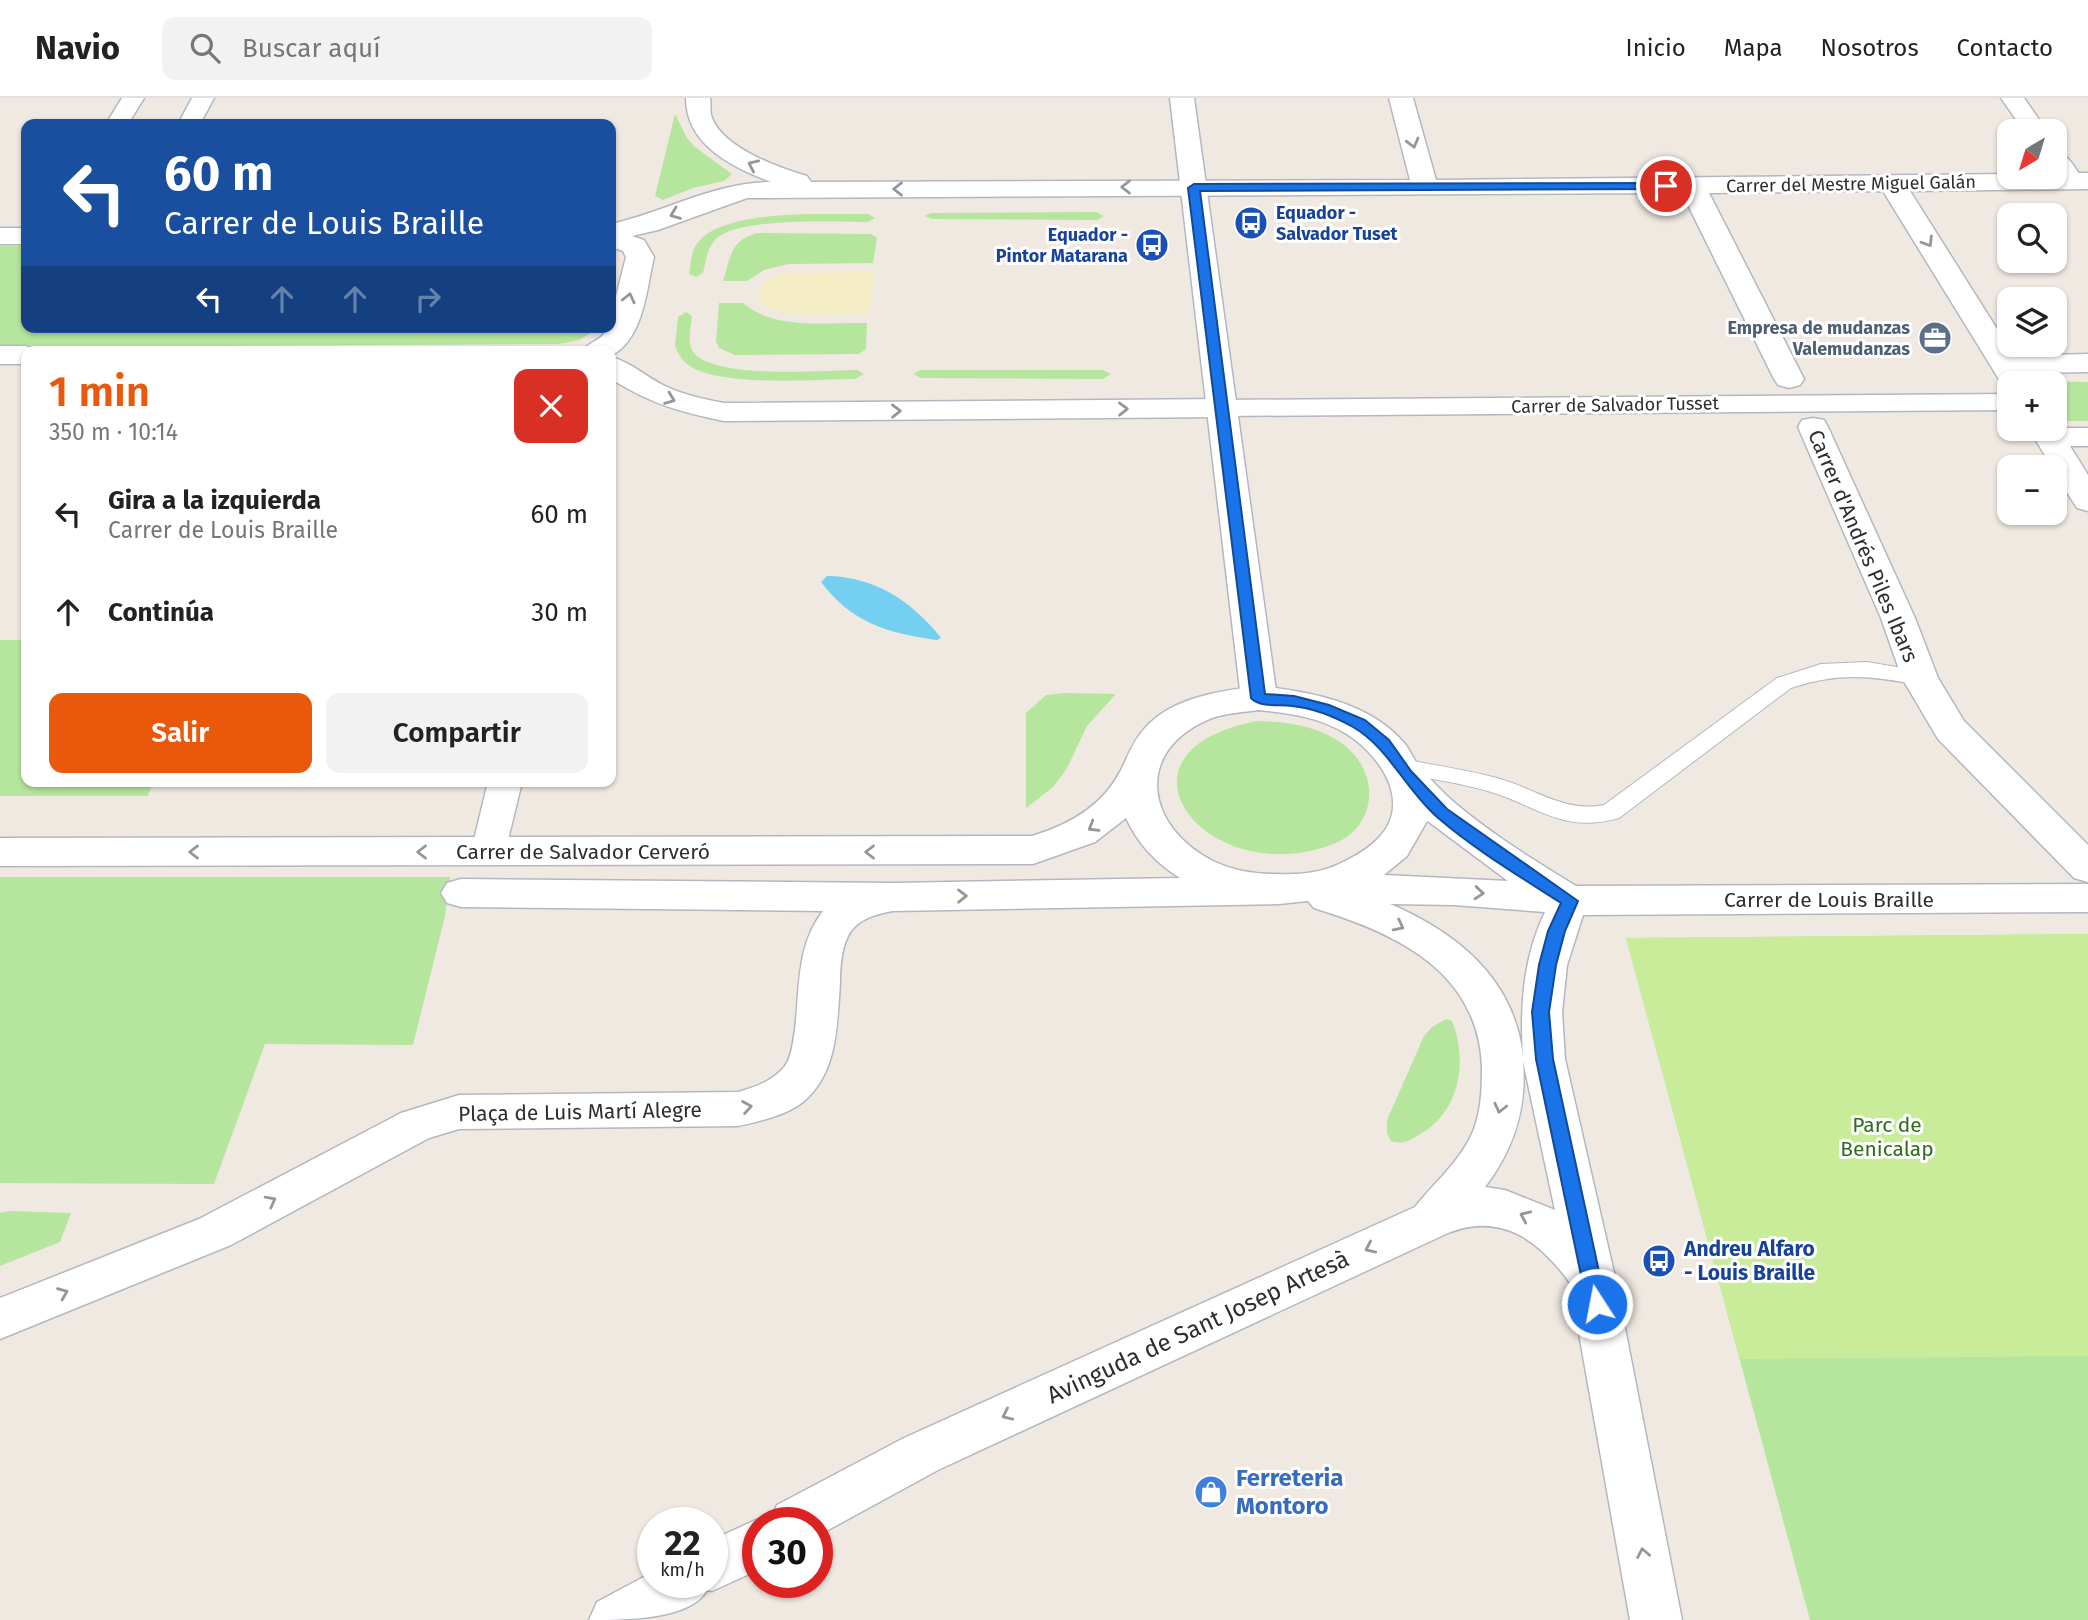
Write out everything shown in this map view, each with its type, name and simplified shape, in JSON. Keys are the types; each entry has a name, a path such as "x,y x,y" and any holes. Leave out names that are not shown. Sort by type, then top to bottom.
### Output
{"street":[{"path":"120,119 133,98"},
{"path":"191,119 203,98"},
{"path":"698,98 696,106 706,130 727,151 781,178 842,189"},
{"path":"1182,98 1259,698"},
{"path":"1401,98 1425,188"},
{"path":"2011,98 2027,119"},
{"path":"2067,168 2080,181"},
{"name":"Carrer del Mestre Miguel Galán","path":"842,189 1425,188 2080,181"},
{"path":"1892,184 2008,371"},
{"name":"Carrer d'Andrés Piles Ibars","path":"1692,186 1801,403 1898,618 1920,678 1951,730 2088,868"},
{"path":"616,233 746,190 842,189"},
{"path":"0,236 21,236"},
{"path":"607,346 621,332 640,257 634,246 616,237"},
{"path":"2031,371 2088,363"},
{"path":"616,369 653,392 684,404 724,412 1222,408"},
{"name":"Carrer de Salvador Tusset","path":"1222,408 1997,402"},
{"path":"2067,434 2088,436"},
{"path":"2051,441 2088,500"},
{"path":"1432,1220 1470,1176 1493,1137 1503,1099 1503,1054 1492,1013 1475,982 1460,965 1411,932 1336,900 1293,889 1231,883 1189,865 1157,839 1139,808 1136,776 1146,751 1164,729 1191,713 1223,702 1259,698 1294,701 1329,710 1349,719 1384,743 1442,813 1520,870 1570,901 1556,931 1547,965 1541,1012 1544,1059 1592,1277 1656,1620"},
{"path":"1293,889 1352,877 1384,858 1404,832 1411,804 1404,770"},
{"name":"Carrer de Salvador Cerveró","path":"0,852 1033,850 1074,838 1100,823 1118,805 1136,776"},
{"path":"488,852 504,787"},
{"name":"Carrer de Salvador Cerveró","path":"461,893 893,897 1293,889"},
{"name":"Carrer de Louis Braille","path":"1293,889 1454,891 1570,901 2088,898"},
{"name":"Plaça de Luis Martí Alegre","path":"0,1319 215,1232 415,1125 459,1112 738,1109 764,1105 786,1094 804,1074 813,1054 826,937 840,916 863,903 893,897"},
{"name":"Avinguda de Sant Josep Artesà","path":"823,1507 921,1454 1432,1220 1466,1207 1507,1209 1543,1225 1576,1253 1592,1277"},
{"path":"615,1620 656,1598"}],"lane":[{"path":"1404,770 1494,785 1558,811 1586,817 1611,812 1784,683 1821,671 1867,669 1920,678"}],"green space":[{"path":"675,114 687,138 695,147 732,174 724,181 693,188 663,200 655,196"},
{"path":"1096,212 1104,216 1097,220 932,219 924,216 931,213"},
{"path":"868,214 875,218 868,222 767,224 729,231 717,238 711,246 703,273 696,277 689,274 695,247 707,234 725,225 774,216"},
{"path":"757,233 871,234 877,238 873,263 789,264 764,270 747,281 723,281 736,245"},
{"path":"0,246 21,246 21,333 590,333 579,340 559,344 0,347"},
{"path":"719,303 743,303 756,312 786,321 818,324 867,323 866,349 859,354 735,355 719,348 716,341"},
{"path":"686,312 692,316 691,348 701,358 718,365 794,372 857,370 864,374 855,379 768,380 701,372 685,362 675,346 678,317"},
{"path":"920,370 1103,370 1111,374 1103,379 921,378 913,374"},
{"path":"2067,382 2088,382 2088,421 2067,421"},
{"path":"0,640 21,640 21,787 151,787 148,796 0,796"},
{"path":"1116,694 1087,726 1066,770 1053,787 1026,808 1026,713 1046,695"},
{"path":"1258,721 1313,729 1343,744 1355,756 1364,770 1369,799 1358,826 1347,837 1331,845 1285,854 1243,849 1209,834 1186,811 1177,785 1184,759 1210,737"},
{"path":"0,877 450,877 445,916 413,1045 265,1044 214,1184 0,1183"},
{"name":"Parc de Benicalap","path":"2088,934 2088,1620 1810,1620 1626,938"},
{"name":"Parc de Benicalap","path":"2088,934 2088,1356 1740,1359 1626,938"},
{"path":"1446,1019 1452,1021 1459,1052 1460,1068 1452,1098 1435,1123 1422,1133 1404,1142 1391,1141 1387,1133 1387,1120 1424,1036 1432,1027"},
{"path":"0,1213 71,1213 60,1242 0,1266"}],"sand":[{"path":"874,272 869,313 809,316 793,314 778,311 758,297 764,282 781,273"}],"water":[{"path":"827,576 861,581 891,594 918,613 941,638 937,640 902,634 858,617 821,582"}],"place":[{"name":"Equador - Salvador Tuset","path":"1251,223"},
{"name":"Equador - Pintor Matarana","path":"1152,245"},
{"name":"Empresa de mudanzas Valemudanzas","path":"1935,338"},
{"name":"Andreu Alfaro - Louis Braille","path":"1659,1261"},
{"name":"Ferreteria Montoro","path":"1211,1492"}],"route":[{"path":"1597,1304 1544,1059 1541,1012 1547,965 1556,931 1570,901 1520,870 1442,813 1406,775 1384,743 1359,724 1329,710 1294,701 1259,698 1194,188 1666,186"}]}
